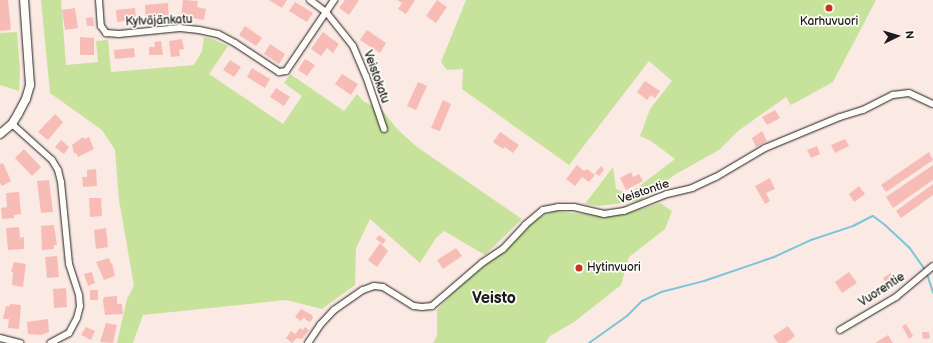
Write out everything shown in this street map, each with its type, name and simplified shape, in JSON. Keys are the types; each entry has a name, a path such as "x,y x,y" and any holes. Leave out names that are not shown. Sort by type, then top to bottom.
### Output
{"street":[{"path":"0,134 12,124 26,99 30,85 24,0"},
{"name":"Kylväjänkatu","path":"99,0 101,26 106,33 119,34 180,28 218,34 235,43 279,72 286,71 326,12"},
{"name":"Veistokatu","path":"310,0 326,12 353,46 360,60 384,129"},
{"path":"326,12 334,0"},
{"name":"Veistontie","path":"308,343 320,325 334,310 358,294 374,286 383,287 403,301 414,306 432,306 482,263 503,249 525,225 543,210 558,207 574,207 604,214 624,211 667,194 692,188 716,177 765,148 840,117 863,110 893,95 909,93 933,104"},
{"path":"12,124 52,160 58,170 61,182 69,264 79,295 80,306 77,318 69,333 50,343"},
{"name":"Vuorentie","path":"840,330 896,297 933,266"},
{"path":"0,338 20,343"}],"green space":[{"path":"41,0 61,0 66,65 98,62 96,41 108,40 111,72 194,65 202,51 204,37 212,39 228,46 209,74 283,124 302,96 284,83 290,74 344,111 357,94 363,101 383,111 397,129 417,147 522,219 485,255 444,231 436,238 420,263 370,219 356,248 355,285 322,309 286,300 143,315 133,343 117,343 127,299 134,286 119,200 115,150 102,130 50,93"},
{"path":"466,0 876,0 833,82 791,105 786,97 738,131 719,150 676,174 639,201 598,206 585,204 613,167 616,189 629,194 675,159 651,141 640,136 650,109 672,81 649,61 569,165 462,89 463,69 447,70 441,62"},
{"path":"17,32 20,70 19,91 0,85 0,33"},
{"path":"660,203 672,211 665,229 629,257 621,285 574,322 550,336 545,343 433,343 437,336 437,310 458,287 502,252 536,219 554,211 594,215 622,215"}],"building":[{"path":"0,0 8,0 11,29 9,30 0,31"},
{"path":"183,0 198,1 197,7 206,9 204,20 181,16"},
{"path":"269,0 287,0 282,8"},
{"path":"345,0 359,0 349,15 339,8"},
{"path":"397,0 415,0 406,14 398,9 402,3"},
{"path":"437,0 447,7 436,23 426,16"},
{"path":"295,2 313,13 307,22 289,11"},
{"path":"168,3 169,18 146,19 145,5"},
{"path":"75,8 78,28 65,30 62,10"},
{"path":"135,8 136,20 117,22 116,10"},
{"path":"93,17 94,26 87,26 86,18"},
{"path":"245,26 262,38 256,46 239,35"},
{"path":"367,30 386,43 380,53 360,40"},
{"path":"323,32 339,44 333,53 327,48 321,56 311,49"},
{"path":"80,37 94,38 94,55 80,55"},
{"path":"182,39 184,49 179,50 180,56 171,57 169,41"},
{"path":"161,41 163,55 149,55 149,47 155,47 154,42"},
{"path":"270,44 285,54 279,64 264,54"},
{"path":"134,48 135,57 115,59 114,50"},
{"path":"305,59 315,65 307,76 298,70"},
{"path":"230,60 241,67 234,77 223,70"},
{"path":"252,68 270,79 265,88 247,77"},
{"path":"342,74 358,84 351,95 335,84"},
{"path":"645,81 660,91 655,98 651,95 647,100 637,92"},
{"path":"418,82 427,86 416,110 407,106"},
{"path":"276,88 290,97 284,106 270,97"},
{"path":"443,100 451,104 440,131 431,128"},
{"path":"775,110 780,118 767,125 762,117"},
{"path":"55,114 63,122 48,140 38,132"},
{"path":"762,131 767,141 756,147 752,138"},
{"path":"500,132 519,145 513,153 505,147 503,149 493,142"},
{"path":"83,137 84,139 89,137 94,149 78,157 76,153 74,154 72,145"},
{"path":"845,139 849,146 835,153 831,145"},
{"path":"61,140 69,147 64,154 55,147"},
{"path":"817,146 820,154 811,158 807,150"},
{"path":"24,149 41,167 32,176 15,158"},
{"path":"929,152 933,160 886,192 881,185"},
{"path":"3,163 11,181 2,186 0,183 0,164"},
{"path":"577,165 584,171 587,169 595,175 589,182 582,177 575,186 566,179"},
{"path":"933,165 933,180 893,208 886,197"},
{"path":"601,166 604,170 599,176 595,173"},
{"path":"96,169 97,186 83,187 82,177 87,177 87,170"},
{"path":"631,172 633,177 639,174 643,181 626,190 620,178"},
{"path":"770,178 775,189 766,193 770,201 765,204 755,186"},
{"path":"49,180 53,212 41,213 37,181"},
{"path":"933,184 933,195 901,218 896,211"},
{"path":"859,186 865,194 854,202 849,194"},
{"path":"19,192 21,214 14,215 14,218 2,219 1,208 7,207 6,193"},
{"path":"89,198 101,198 102,216 90,217"},
{"path":"54,225 57,245 54,245 54,249 42,250 41,226"},
{"path":"19,227 20,238 24,237 24,249 8,250 6,228"},
{"path":"106,228 108,247 96,249 94,230"},
{"path":"379,235 386,240 383,244 376,239"},
{"path":"380,243 388,251 377,267 368,260"},
{"path":"456,248 462,256 443,269 437,260"},
{"path":"57,256 59,277 47,278 45,257"},
{"path":"109,258 111,264 112,263 115,276 104,280 96,262"},
{"path":"14,262 26,264 23,287 12,285 13,272 11,272"},
{"path":"92,272 95,283 88,286 84,274"},
{"path":"849,272 857,283 842,293 835,282"},
{"path":"891,273 895,280 887,285 883,278"},
{"path":"66,288 67,307 54,308 53,289"},
{"path":"90,290 98,290 98,300 90,300"},
{"path":"117,296 117,304 122,304 123,314 105,315 103,301 104,297"},
{"path":"10,304 21,305 19,329 8,328 9,319 3,319 6,306 10,306"},
{"path":"301,309 312,315 313,318 310,322 304,317 301,321 295,317"},
{"path":"48,319 49,332 41,335 28,334 27,322"},
{"path":"106,323 117,325 113,343 100,342"},
{"path":"906,324 913,336 909,339 902,326"},
{"path":"788,326 795,336 786,343 778,343 773,336"},
{"path":"86,327 95,331 91,340 81,335"},
{"path":"305,327 309,330 302,339 297,338 292,343 286,338 291,331 295,334 300,328 303,330"},
{"path":"922,332 929,332 930,338 923,339"},
{"path":"888,335 893,343 875,343"}],"waterway":[{"path":"589,343 627,316 642,301 661,292 704,281 774,257 811,240 853,226 873,216 909,247 925,270"},
{"path":"927,274 933,293"}],"place":[{"name":"Karhuvuori","path":"829,8"},
{"name":"Hytinvuori","path":"579,268"}],"district":[{"name":"Veisto","path":"494,299"}]}
